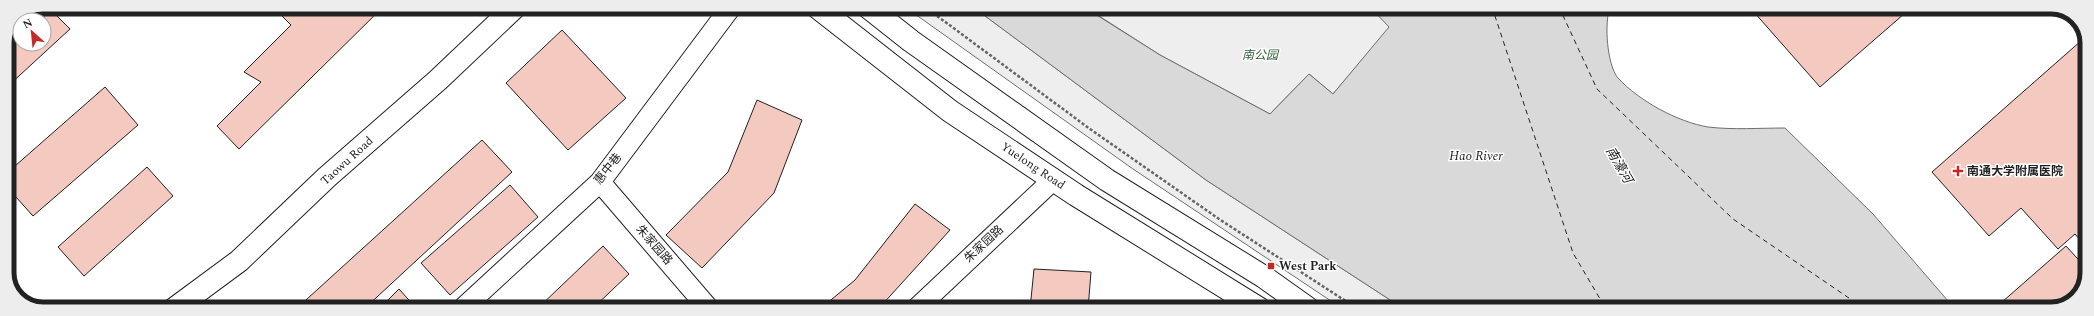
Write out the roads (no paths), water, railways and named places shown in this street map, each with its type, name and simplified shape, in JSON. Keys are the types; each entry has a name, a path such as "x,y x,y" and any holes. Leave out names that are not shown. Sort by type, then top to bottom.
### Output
{"main road":[{"path":"496,25 504,14"},
{"name":"Taowu Road","path":"183,302 238,261 328,177 438,80 508,14"},
{"name":"Yuelong Road","path":"826,14 950,111 1053,180 1249,302"},
{"path":"877,14 911,41 1107,180 1264,277 1299,302"},
{"path":"890,14 911,41"}],"street":[{"name":"惠中巷","path":"470,302 600,182 726,14"},
{"name":"朱家园路","path":"923,302 1053,180"},
{"name":"朱家园路","path":"600,182 703,302"}],"water":[{"name":"Hao River","path":"982,14 1095,14 1160,55 1270,114 1309,74 1333,94 1389,27 1377,14 1608,14 1607,33 1611,64 1618,78 1627,87 1660,109 1696,124 1708,127 1746,129 1785,128 1873,214 1949,302 1393,302 1206,180"}],"place":[{"name":"南通大学附属医院","path":"1958,171"},
{"name":"West Park","path":"1271,266"}],"park label":[{"name":"南公园","path":"1260,55"}],"water label":[{"name":"南濠河","path":"1619,165"}]}
